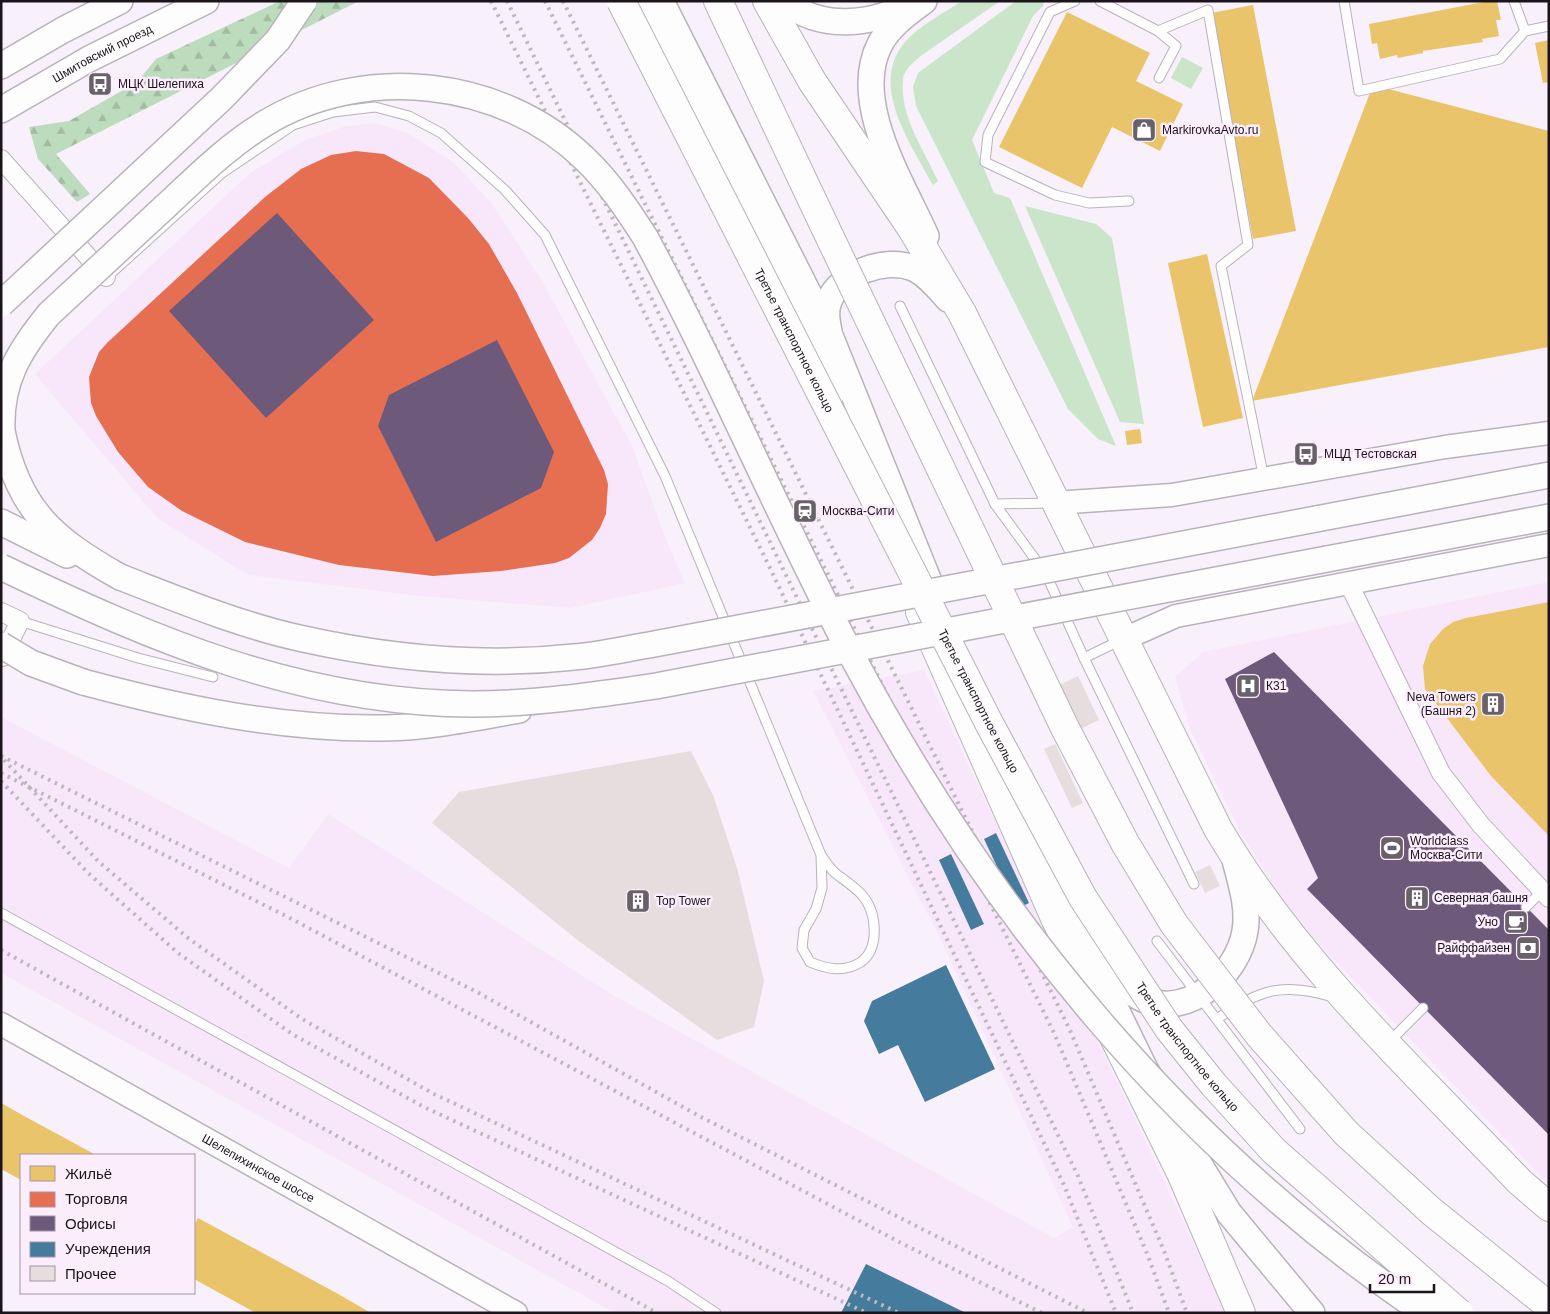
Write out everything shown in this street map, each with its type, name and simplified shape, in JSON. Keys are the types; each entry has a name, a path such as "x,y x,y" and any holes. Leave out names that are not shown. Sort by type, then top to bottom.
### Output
{"main road":[{"path":"1,66 63,30 120,1"},
{"name":"Шмитовский проезд","path":"1,110 89,59 206,1"},
{"path":"1,304 222,98 278,40 304,1"},
{"path":"614,1 896,552"},
{"name":"Третье транспортное кольцо","path":"621,1 989,723 1083,898 1169,1029 1228,1100 1274,1151 1459,1313"},
{"path":"644,1 813,345 932,644 1062,916 1181,1173 1242,1313"},
{"path":"661,1 831,338 951,639 1028,817 1062,916 1145,1069 1229,1213 1312,1313"},
{"path":"718,1 1065,728 1125,843 1174,924 1259,1035 1346,1133 1431,1211 1549,1306"},
{"path":"768,1 807,72 912,230 962,313"},
{"path":"784,1 806,14 841,22 858,22 880,17 916,1"},
{"path":"924,1 898,21 881,43 871,74 872,107 883,141 962,313 1054,503 1218,829 1233,855 1287,931 1353,1008 1520,1182 1549,1207"},
{"path":"120,577 71,547 37,516 26,500 9,461 2,420 2,400 8,379 32,335 49,314 215,160 265,123 296,108 330,97 365,89 403,86 423,87 483,98 540,125 564,141 607,182 645,237 855,662 930,794 1022,927 1114,1039 1217,1147 1276,1200 1340,1251 1425,1313"},
{"path":"831,338 826,317 829,300 841,285 857,273 875,267 894,265 913,268 932,282 962,313"},
{"path":"1,522 68,556 120,577 190,603 297,638 363,651 421,657 503,660 574,657 659,644 1549,475"},
{"path":"1,645 31,662 83,682 137,696 258,719 341,727 385,728 437,724 656,686 1549,517"},
{"path":"1,567 76,603 164,640 286,681 356,695 473,704 590,696"},
{"path":"1062,916 1125,988 1144,1000 1165,1005 1184,1002 1198,995 1226,972 1239,953 1245,931 1245,902 1233,855"}],"street":[{"path":"1,158 107,278"},
{"path":"1054,503 1172,495 1445,447 1549,433"},
{"path":"1124,639 1176,616 1549,545"},
{"path":"1349,584 1441,773 1481,825 1545,895"},
{"path":"1,612 20,621 1,658"},
{"name":"Шелепихинское шоссе","path":"1,1024 516,1313"}],"lane":[{"path":"1075,1 1050,12 988,135 985,162 1055,195 1089,203 1129,201"},
{"path":"1100,1 1158,31 1176,46 1160,78"},
{"path":"1344,1 1359,91 1500,59 1525,31 1549,26"},
{"path":"1514,1 1525,31"},
{"path":"1158,31 1208,10 1248,245 1221,266 1264,479"},
{"path":"107,278 222,172 292,125 334,112 375,107 409,116 442,133 505,190 545,235 665,476 821,855 834,872 864,896 873,919 875,938 868,956 854,967 829,970 810,962 802,948 804,930 816,909 822,888 821,855"},
{"path":"900,306 995,504 1046,574 1084,658 1194,884"},
{"path":"995,504 1054,503"},
{"path":"20,621 138,658 213,677"},
{"path":"1084,658 1124,639"},
{"path":"1526,907 1545,895"},
{"path":"1,913 668,1281 716,1313"},
{"path":"1157,941 1300,1129"},
{"path":"1217,1019 1240,1003 1274,990 1289,988 1313,991 1334,998 1353,1008"},
{"path":"1387,1044 1423,1008"}],"shaded area":[{"path":"375,123 408,133 454,163 490,201 541,279 632,446 665,537 685,583 570,608 419,596 248,575 157,518 35,374 250,173 305,140 343,127"},
{"path":"1549,582 1549,1185 1291,914 1241,833 1190,729 1175,677 1203,652"},
{"path":"924,670 1226,1313 615,1313 1,973 1,717 289,868 328,814 611,994 1054,1238 1073,1227 940,938 813,691"}],"green space":[{"path":"280,1 359,1 56,154 90,194 77,202 38,159 29,127 69,121 137,82 156,59"},
{"path":"962,1 1000,1 922,55 908,69 903,79 905,106 909,119 938,181 933,185 913,150 896,110 891,91 891,71 898,53 911,36"},
{"path":"1016,1 1044,1 1043,6 1033,16 972,140 994,193 1010,198 1116,446 1098,439 1068,409 916,106 913,87 918,73"},
{"path":"1182,57 1203,68 1191,89 1171,78"},
{"path":"1025,206 1096,224 1112,238 1144,424 1120,422"}],"building: Жильё":[{"path":"1497,1 1501,20 1496,20 1499,36 1482,39 1483,42 1423,51 1423,53 1398,58 1397,55 1380,59 1377,43 1372,44 1369,24"},
{"path":"1253,5 1296,231 1253,239 1211,13"},
{"path":"1067,12 1150,53 1136,81 1183,104 1160,151 1112,127 1082,188 999,147"},
{"path":"1549,40 1549,82 1543,83 1535,43"},
{"path":"1373,85 1549,131 1549,347 1252,401"},
{"path":"1207,254 1243,418 1203,427 1168,263"},
{"path":"1140,429 1142,443 1127,445 1125,431"},
{"name":"Neva Towers (Башня 2)","path":"1549,602 1549,836 1491,776 1425,689 1423,666 1430,644 1443,629 1453,622"},
{"path":"1,1103 94,1154 20,1154 20,1179 1,1169"},
{"path":"198,1218 371,1313 256,1313 195,1280 195,1223"}],"building: Торговля":[{"path":"356,151 384,154 429,178 468,218 489,244 517,293 604,470 608,484 606,514 600,528 592,540 569,558 555,563 501,571 433,576 339,565 245,542 182,511 148,487 118,452 96,416 91,403 89,377 99,352 108,342 265,197 301,169 331,155"}],"building: Офисы":[{"path":"277,213 374,320 266,418 169,311"},
{"path":"497,340 554,452 541,488 436,542 378,426 389,395"},
{"name":"Северная башня","path":"1274,652 1549,930 1549,1135 1307,889 1318,878 1225,679"}],"building: Учреждения":[{"path":"996,833 1029,903 1017,909 984,839"},
{"path":"951,854 984,924 971,930 939,860"},
{"path":"946,965 995,1069 925,1102 898,1045 879,1054 864,1021 872,1001"},
{"path":"866,1264 966,1313 841,1313"}],"building: Прочее":[{"path":"1078,676 1099,720 1058,740 1037,696"},
{"path":"1055,744 1083,803 1072,808 1044,749"},
{"name":"Top Tower","path":"691,751 713,795 737,868 764,981 754,1027 717,1040 580,942 432,823 459,792"},
{"path":"1210,865 1220,886 1205,893 1195,872"}],"railway":[{"path":"491,1 770,568 1064,1185 1116,1313"},
{"path":"507,1 1078,1176 1133,1313"},
{"path":"545,1 1055,1035 1148,1256 1169,1313"},
{"path":"563,1 1069,1028 1164,1251 1187,1313"},
{"path":"1,756 477,992 701,1117 1088,1313"},
{"path":"4,760 99,862 188,938 302,1019 432,1093 899,1313"},
{"path":"1,773 288,917 901,1243 1042,1313"},
{"path":"1,781 88,873 178,953 292,1034 424,1107 867,1313"},
{"path":"1,950 657,1313"}],"place":[{"name":"МЦК Шелепиха","path":"100,84"},
{"name":"MarkirovkaAvto.ru","path":"1144,130"},
{"name":"МЦД Тестовская","path":"1306,454"},
{"name":"Москва-Сити","path":"805,511"},
{"name":"К31","path":"1248,686"},
{"name":"Neva Towers (Башня 2)","path":"1493,704"},
{"name":"Worldclass Москва-Сити","path":"1392,848"},
{"name":"Северная башня","path":"1417,898"},
{"name":"Top Tower","path":"638,901"},
{"name":"Уно","path":"1516,922"},
{"name":"Райффайзен","path":"1528,948"}]}
